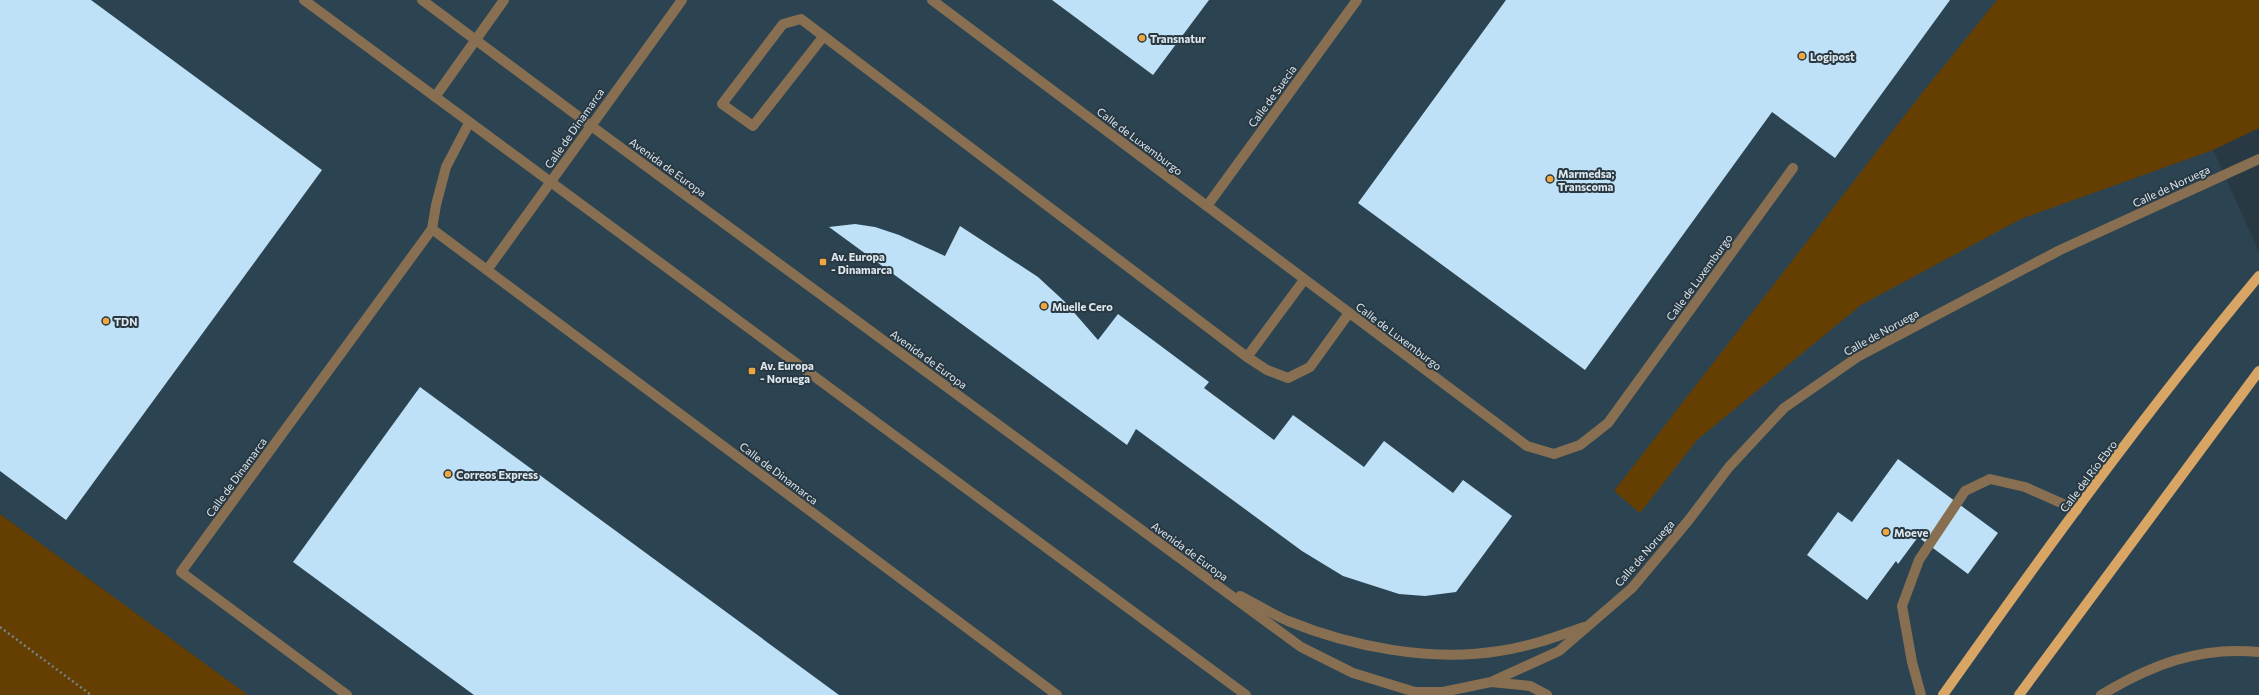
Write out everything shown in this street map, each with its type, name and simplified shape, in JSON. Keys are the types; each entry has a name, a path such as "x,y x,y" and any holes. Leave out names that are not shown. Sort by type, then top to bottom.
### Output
{"main road":[{"name":"Calle del Río Ebro","path":"1943,695 2078,510 2221,322 2259,276"},
{"path":"2019,695 2259,371"}],"street":[{"path":"304,0 1246,695"},
{"name":"Avenida de Europa","path":"422,0 1301,647 1353,674 1415,692 1442,694 1492,682"},
{"path":"435,97 504,0"},
{"name":"Calle de Dinamarca","path":"486,270 682,0"},
{"name":"Calle de Luxemburgo","path":"932,0 1527,446 1554,454 1580,446 1608,423 1793,168"},
{"name":"Calle de Suecia","path":"1207,206 1356,0"},
{"path":"823,37 753,126 722,104 783,24 801,19 1247,357 1267,370 1288,378 1310,367 1349,313"},
{"name":"Calle de Dinamarca","path":"347,695 181,572 432,229 436,205 446,167 469,123"},
{"name":"Calle de Noruega","path":"1492,682 1559,651 1632,588 1688,521 1729,467 1784,408 1859,356 2060,250 2259,159"},
{"name":"Calle de Dinamarca","path":"432,229 1057,695"},
{"path":"1247,357 1304,280"},
{"path":"1921,695 1912,662 1902,606 1919,560 1965,490 1990,479 2024,487 2078,510"},
{"name":"Calle de Noruega","path":"1208,579 1288,621 1348,642 1432,655 1498,652 1546,641 1589,625"},
{"path":"2100,695 2127,679 2159,664 2191,656 2239,650 2259,652"},
{"path":"1492,682 1530,686 1546,695"}],"path":[{"path":"0,627 91,695"}],"shaded area":[{"path":"0,0 2137,0 2213,150 2259,252 2259,695 248,695 0,514"},
{"path":"1997,0 2259,0 2259,128 2213,150 2021,219 1861,305 1697,440 1640,513 1614,491 1922,93"},
{"path":"0,514 248,695 0,695"}],"building":[{"name":"TDN","path":"0,0 91,0 322,170 66,520 0,471"},
{"name":"Transnatur","path":"1052,0 1209,0 1153,75"},
{"name":"Marmedsa; Transcoma","path":"1506,0 1950,0 1835,158 1772,112 1585,370 1358,203"},
{"path":"855,224 875,227 899,235 945,256 960,226 1038,277 1064,301 1098,340 1118,314 1209,382 1204,388 1274,440 1293,415 1364,467 1384,441 1453,493 1463,480 1512,516 1456,592 1425,596 1399,594 1343,576 1302,551 1136,429 1127,445 829,227"},
{"name":"Correos Express","path":"420,387 839,695 474,695 293,562"},
{"path":"1898,459 1998,533 1968,574 1918,537 1898,564 1896,561 1867,600 1807,555 1838,512 1852,522"}],"place":[{"name":"Transnatur","path":"1142,38"},
{"name":"Logipost","path":"1802,56"},
{"name":"Marmedsa; Transcoma","path":"1550,179"},
{"name":"Av. Europa - Dinamarca","path":"823,262"},
{"name":"Muelle Cero","path":"1044,306"},
{"name":"TDN","path":"106,321"},
{"name":"Av. Europa - Noruega","path":"752,371"},
{"name":"Correos Express","path":"448,474"},
{"name":"Moeve","path":"1886,532"}]}
